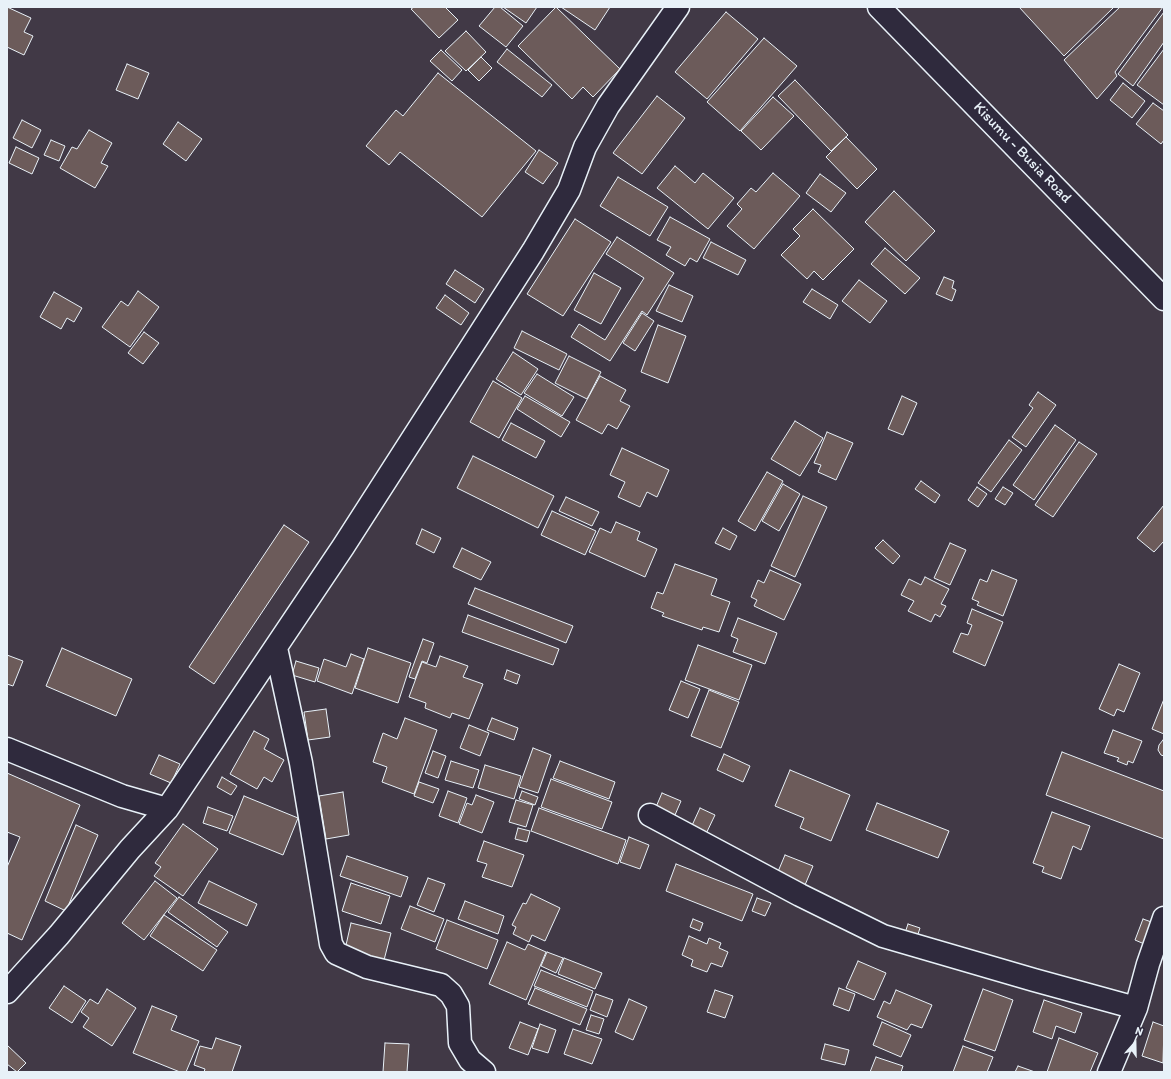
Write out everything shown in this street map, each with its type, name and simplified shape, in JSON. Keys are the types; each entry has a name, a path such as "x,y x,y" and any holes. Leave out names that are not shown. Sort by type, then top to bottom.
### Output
{"main road":[{"path":"7,992 59,935 130,849 167,809 347,540 533,251 569,190 585,147 608,106 678,7"},
{"name":"Kisumu - Busia Road","path":"879,7 1164,299"},
{"path":"276,648 301,763 332,944 336,953 367,967 441,985 451,994 458,1006 460,1043 470,1060 484,1072"},
{"path":"7,749 122,796 167,809"},
{"path":"650,815 800,896 883,936 1026,978 1136,1008"},
{"path":"1109,1072 1136,1008 1148,964 1164,918"}],"building":[{"path":"7,7 31,18 24,32 33,36 24,55 7,47"},
{"path":"414,7 445,7 458,20 439,38 411,9"},
{"path":"495,7 500,7 523,26 506,47 479,26"},
{"path":"503,7 537,7 526,23"},
{"path":"556,7 620,69 593,97 583,87 572,99 518,46"},
{"path":"561,7 610,7 595,30"},
{"path":"1019,7 1114,7 1064,56"},
{"path":"1120,7 1163,7 1115,72 1117,76 1097,99 1064,60"},
{"path":"726,12 758,39 707,99 675,72"},
{"path":"1164,12 1164,42 1133,86 1118,74"},
{"path":"466,31 486,52 466,71 445,51"},
{"path":"764,38 797,66 740,131 707,102"},
{"path":"507,49 552,85 542,97 497,62"},
{"path":"1164,49 1164,105 1137,85"},
{"path":"441,50 462,70 452,81 430,61"},
{"path":"481,57 492,68 479,81 468,70"},
{"path":"127,64 149,73 138,99 116,90"},
{"path":"438,73 536,151 482,217 400,152 389,165 366,146 396,110 403,116"},
{"path":"795,80 848,135 831,151 778,96"},
{"path":"1123,83 1145,101 1132,118 1110,100"},
{"path":"657,96 685,118 642,174 613,153"},
{"path":"773,97 794,116 761,150 741,131"},
{"path":"1153,103 1164,111 1164,140 1161,144 1136,124"},
{"path":"22,120 41,130 32,148 13,138"},
{"path":"178,122 202,139 186,161 163,144"},
{"path":"89,130 112,143 101,163 108,166 95,188 60,168 72,147 77,149"},
{"path":"846,137 877,169 857,189 826,157"},
{"path":"51,140 65,146 59,161 44,155"},
{"path":"16,147 39,158 32,174 9,163"},
{"path":"539,150 558,163 543,184 525,172"},
{"path":"675,166 695,183 703,173 734,198 708,229 657,188"},
{"path":"773,173 800,196 754,249 727,226 742,209 737,204 751,188 756,192"},
{"path":"820,174 846,193 831,212 806,193"},
{"path":"618,177 668,207 650,236 600,206"},
{"path":"894,191 935,231 906,261 865,222"},
{"path":"813,209 854,249 823,280 814,271 807,279 781,255 800,236 793,229"},
{"path":"670,217 710,239 697,262 690,258 685,266 666,255 671,247 657,240"},
{"path":"575,219 611,242 563,316 527,294"},
{"path":"617,237 674,273 647,315 642,311 610,361 571,337 579,324 605,340 644,278 606,254"},
{"path":"711,242 746,260 738,275 703,258"},
{"path":"885,248 920,278 905,294 871,264"},
{"path":"455,270 484,289 475,303 446,284"},
{"path":"594,273 621,288 601,324 574,310"},
{"path":"944,277 954,281 952,288 956,290 952,301 936,294"},
{"path":"859,280 887,301 870,323 842,301"},
{"path":"669,285 693,296 682,322 656,311"},
{"path":"812,289 838,305 830,319 803,302"},
{"path":"138,291 159,307 130,347 102,327 121,301 128,306"},
{"path":"54,292 82,308 74,322 67,318 61,329 40,317"},
{"path":"445,295 469,313 461,325 436,308"},
{"path":"642,313 654,321 635,351 623,343"},
{"path":"658,325 686,336 668,383 641,372"},
{"path":"522,331 567,354 559,370 514,348"},
{"path":"144,332 159,343 143,364 128,353"},
{"path":"513,352 538,369 521,395 496,379"},
{"path":"569,356 601,372 587,399 555,383"},
{"path":"537,374 574,397 562,416 524,393"},
{"path":"600,376 626,390 620,401 630,406 617,429 608,424 602,434 576,420"},
{"path":"493,381 522,398 499,438 470,422"},
{"path":"1038,392 1056,405 1026,447 1012,437 1033,408 1029,405"},
{"path":"525,396 570,422 561,437 517,409"},
{"path":"902,396 917,403 903,435 888,429"},
{"path":"795,421 823,438 800,476 771,459"},
{"path":"511,423 545,441 536,458 502,440"},
{"path":"1055,425 1076,440 1034,500 1013,485"},
{"path":"827,432 853,443 836,480 818,472 821,465 814,463"},
{"path":"1009,440 1022,450 991,492 978,483"},
{"path":"1079,442 1097,454 1053,517 1035,505"},
{"path":"622,448 669,470 657,497 647,492 640,507 618,497 625,482 610,475"},
{"path":"473,456 554,496 538,528 457,488"},
{"path":"767,472 783,481 755,531 738,521"},
{"path":"921,481 940,495 935,503 915,489"},
{"path":"783,484 800,494 779,531 762,521"},
{"path":"977,487 987,494 978,507 968,500"},
{"path":"1003,487 1013,493 1005,505 995,499"},
{"path":"803,496 827,507 795,577 771,566"},
{"path":"566,497 599,512 592,526 559,511"},
{"path":"1164,505 1164,541 1154,552 1137,538"},
{"path":"552,511 596,531 585,555 541,535"},
{"path":"616,522 640,532 637,540 657,549 645,577 589,552 600,528 611,533"},
{"path":"284,525 309,542 214,684 189,667"},
{"path":"723,528 737,536 730,550 715,543"},
{"path":"422,529 441,538 434,553 416,544"},
{"path":"883,540 900,556 893,564 875,548"},
{"path":"950,543 966,550 950,585 934,578"},
{"path":"462,548 491,562 481,580 453,567"},
{"path":"675,564 717,579 711,595 730,602 719,632 703,627 702,630 662,616 664,613 651,608 657,592 663,594"},
{"path":"770,570 801,584 784,620 754,606 757,600 751,597 758,580 764,583"},
{"path":"992,570 1017,580 1003,616 977,605 979,602 972,599 980,579 987,582"},
{"path":"925,577 949,589 941,604 946,606 940,617 935,614 931,622 908,611 914,601 901,595 909,579 921,585"},
{"path":"475,588 573,626 566,643 468,604"},
{"path":"972,609 1003,622 985,666 953,652 961,633 968,635 972,625 967,623"},
{"path":"468,615 559,649 553,665 462,632"},
{"path":"738,618 777,633 765,664 733,652 738,639 731,636"},
{"path":"423,639 434,643 427,663 422,661 415,679 409,677"},
{"path":"698,645 752,665 739,700 685,680"},
{"path":"62,648 132,679 116,716 46,686"},
{"path":"368,648 411,663 398,703 355,688"},
{"path":"351,654 364,659 352,694 317,681 324,659 346,667"},
{"path":"7,655 23,661 13,686 7,684"},
{"path":"440,656 468,666 463,677 483,684 469,719 452,713 450,718 425,708 426,703 409,697 422,662 436,667"},
{"path":"296,661 319,668 315,682 292,675"},
{"path":"1119,664 1140,673 1124,712 1117,709 1114,716 1099,709"},
{"path":"507,670 520,675 517,684 504,679"},
{"path":"681,681 700,689 688,718 669,710"},
{"path":"709,690 739,702 721,748 691,736"},
{"path":"1164,699 1164,734 1152,729"},
{"path":"326,709 330,737 308,740 304,712"},
{"path":"405,718 437,730 414,794 382,782 387,767 373,762 383,733 397,739"},
{"path":"492,718 518,728 514,740 487,730"},
{"path":"469,725 489,733 480,756 460,748"},
{"path":"1113,730 1142,741 1133,763 1128,761 1127,765 1117,761 1119,758 1104,753"},
{"path":"254,731 269,739 264,749 284,760 272,782 264,777 257,789 230,774"},
{"path":"1163,740 1164,756 1161,755 1158,750 1159,745"},
{"path":"533,748 551,755 538,793 519,787"},
{"path":"433,751 446,756 438,778 425,773"},
{"path":"1062,752 1164,791 1164,839 1046,795"},
{"path":"724,754 750,766 743,782 717,770"},
{"path":"159,755 180,764 171,783 150,774"},
{"path":"451,761 479,770 473,788 445,780"},
{"path":"560,761 615,782 609,799 553,778"},
{"path":"485,765 521,776 514,799 478,788"},
{"path":"790,770 850,795 831,841 800,828 804,818 775,806"},
{"path":"7,773 80,805 22,940 7,933 7,867 20,837 7,832"},
{"path":"222,777 237,786 231,795 217,787"},
{"path":"551,779 612,802 602,829 541,807"},
{"path":"419,782 439,789 433,803 414,796"},
{"path":"448,791 467,798 458,823 439,816"},
{"path":"522,791 538,797 535,805 519,799"},
{"path":"343,792 349,835 326,839 319,796"},
{"path":"662,793 681,801 675,815 656,807"},
{"path":"476,795 494,802 482,833 459,824 467,803 472,805"},
{"path":"244,796 298,818 283,855 229,833"},
{"path":"516,800 533,805 526,827 509,822"},
{"path":"877,803 949,831 938,858 866,830"},
{"path":"208,807 233,816 227,831 203,823"},
{"path":"539,808 626,840 618,864 531,831"},
{"path":"700,808 715,815 704,838 689,832"},
{"path":"1052,812 1090,826 1081,850 1073,846 1061,879 1042,872 1044,867 1033,863"},
{"path":"183,824 218,849 183,896 154,876 161,867 155,863"},
{"path":"76,825 98,835 66,911 45,901"},
{"path":"518,828 530,831 527,842 515,839"},
{"path":"629,837 649,845 640,869 620,862"},
{"path":"484,841 524,855 512,887 482,877 487,864 477,861"},
{"path":"785,855 813,866 805,885 777,874"},
{"path":"347,856 408,877 401,897 340,876"},
{"path":"676,864 753,894 742,921 666,891"},
{"path":"428,878 445,884 434,912 417,905"},
{"path":"155,881 177,898 144,940 122,923"},
{"path":"209,881 257,904 247,926 198,903"},
{"path":"351,883 390,896 381,924 342,911"},
{"path":"531,894 560,908 545,941 532,935 529,942 513,934 516,927 512,925 523,903 526,904"},
{"path":"179,897 228,932 217,947 168,912"},
{"path":"757,898 771,903 765,916 752,911"},
{"path":"465,901 504,916 498,934 458,919"},
{"path":"410,906 444,919 435,942 401,929"},
{"path":"164,915 217,950 203,971 150,936"},
{"path":"693,919 703,923 700,931 690,927"},
{"path":"1143,919 1157,924 1149,946 1135,940"},
{"path":"447,920 498,940 487,969 436,949"},
{"path":"351,923 391,933 383,964 344,954"},
{"path":"908,924 920,928 917,937 905,933"},
{"path":"689,936 707,944 709,938 721,943 719,948 728,952 722,967 711,963 707,972 691,966 693,960 682,955"},
{"path":"507,942 525,950 528,944 546,952 526,1000 489,984"},
{"path":"547,952 563,958 556,973 541,966"},
{"path":"564,958 602,973 595,989 558,974"},
{"path":"858,961 886,973 874,1000 846,988"},
{"path":"541,970 593,991 587,1007 534,986"},
{"path":"64,986 86,1001 72,1023 49,1008"},
{"path":"535,988 587,1009 580,1025 528,1004"},
{"path":"839,988 855,994 849,1011 833,1005"},
{"path":"107,989 136,1008 112,1046 83,1027 89,1018 81,1012 90,999 98,1004"},
{"path":"983,989 1013,1000 995,1051 964,1040"},
{"path":"715,990 733,996 725,1018 707,1012"},
{"path":"896,990 932,1005 922,1028 911,1024 907,1030 877,1017 884,1001 890,1004"},
{"path":"596,994 613,1000 607,1017 590,1010"},
{"path":"629,999 647,1007 633,1040 615,1032"},
{"path":"1044,1000 1082,1013 1075,1033 1056,1026 1052,1039 1033,1032"},
{"path":"152,1006 177,1016 171,1030 199,1041 186,1072 180,1072 133,1053"},
{"path":"591,1015 604,1019 599,1034 586,1030"},
{"path":"520,1022 538,1029 528,1055 509,1048"},
{"path":"882,1022 911,1035 901,1057 873,1045"},
{"path":"1153,1022 1164,1026 1163,1063 1142,1056"},
{"path":"540,1024 556,1030 548,1053 532,1048"},
{"path":"573,1029 602,1039 592,1064 564,1054"},
{"path":"216,1038 241,1046 232,1072 204,1072 205,1069 194,1065 200,1046 212,1049"},
{"path":"1059,1038 1098,1053 1090,1072 1047,1072"},
{"path":"385,1043 409,1044 407,1072 383,1072"},
{"path":"825,1044 849,1050 845,1065 821,1059"},
{"path":"7,1045 26,1063 17,1072 7,1064"},
{"path":"963,1046 993,1057 987,1072 953,1072"},
{"path":"876,1057 903,1066 901,1072 870,1072"},
{"path":"1018,1066 1035,1072 1015,1072"}]}
